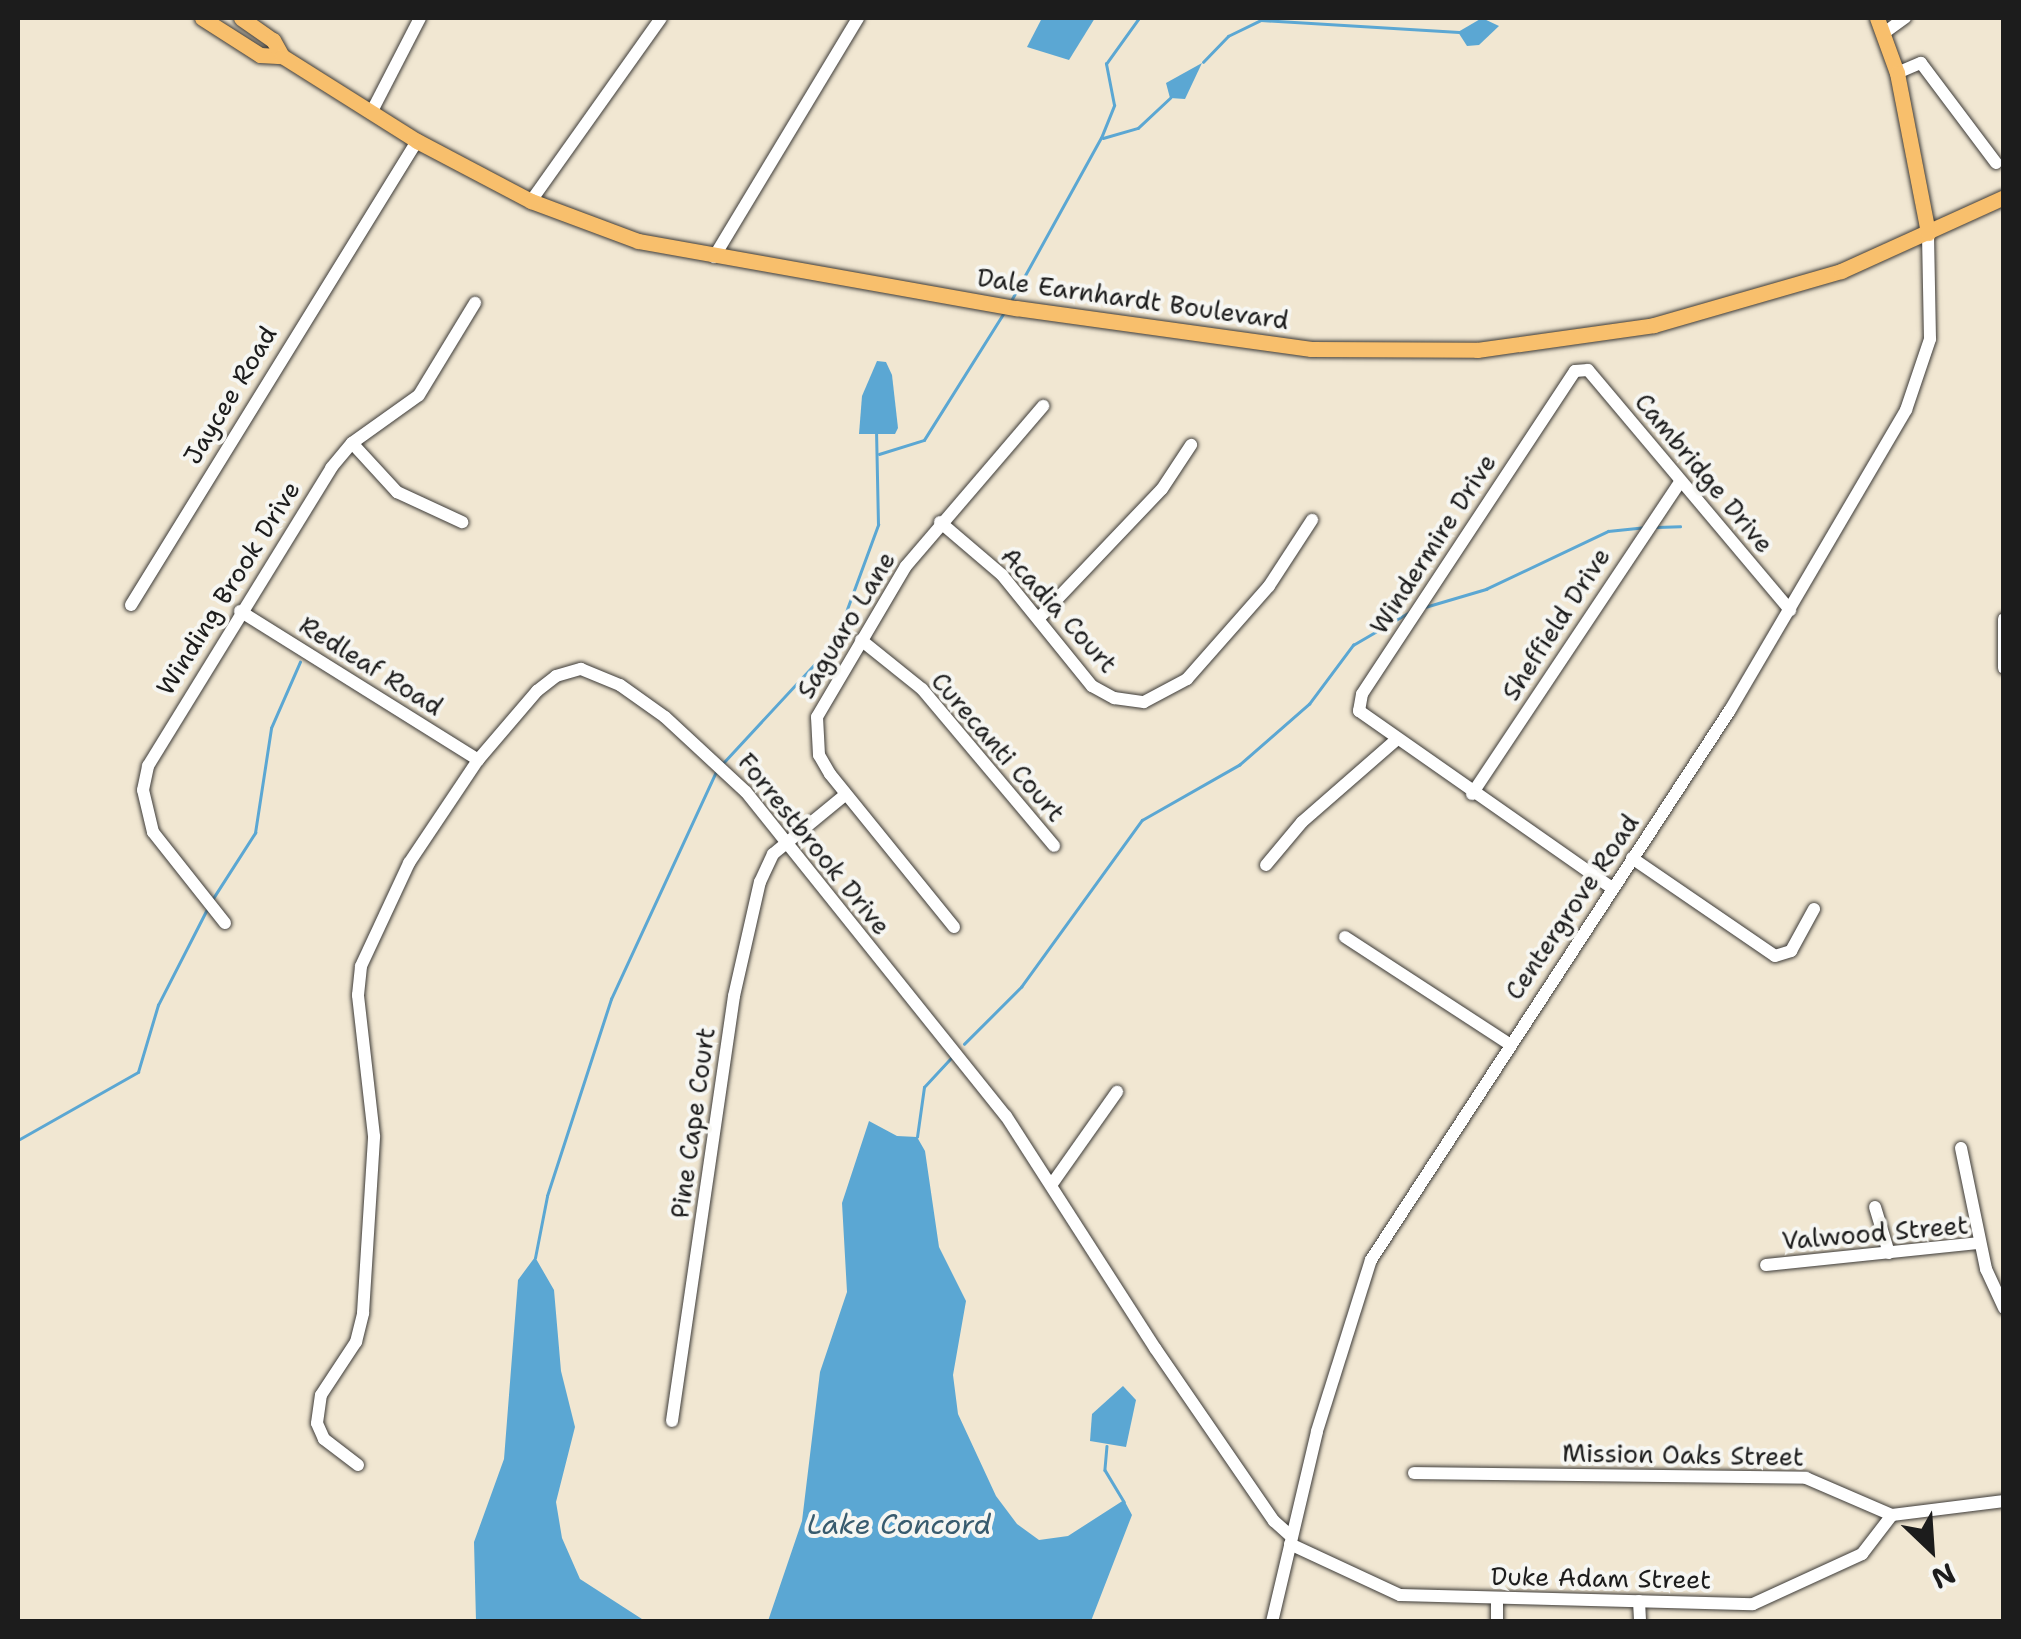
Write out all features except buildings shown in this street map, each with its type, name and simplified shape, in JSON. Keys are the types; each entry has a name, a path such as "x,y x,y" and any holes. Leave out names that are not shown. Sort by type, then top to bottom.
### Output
{"main road":[{"name":"Dale Earnhardt Boulevard","path":"202,18 260,55 282,56"},
{"name":"Dale Earnhardt Boulevard","path":"241,18 273,40 282,56 418,142 531,201 638,241 714,258 1217,340 1393,352 1477,350 1654,325 1841,271 2004,197"},
{"path":"1880,25 1897,73 1928,234"}],"street":[{"path":"371,113 420,18"},
{"path":"531,201 661,18"},
{"path":"714,258 858,18"},
{"path":"1880,25 1905,18"},
{"path":"1897,73 1921,63 1996,162"},
{"name":"Jaycee Road","path":"131,604 418,142"},
{"name":"Centergrove Road","path":"1272,1622 1344,1334 1371,1260 1790,610 1920,378 1930,340 1928,234"},
{"name":"Winding Brook Drive","path":"225,923 153,832 143,790 169,727 240,611 352,444 418,395 474,303"},
{"name":"Cambridge Drive","path":"1582,368 1790,610"},
{"name":"Windermire Drive","path":"1395,741 1359,711 1362,694 1569,377 1582,368"},
{"name":"Saguaro Lane","path":"954,927 846,794 819,754 815,735 829,690 940,522 1042,406"},
{"path":"352,444 397,492 462,522"},
{"path":"1039,618 1162,489 1192,444"},
{"name":"Sheffield Drive","path":"1472,794 1681,481"},
{"name":"Acadia Court","path":"940,522 1039,618 1092,686 1114,698 1144,702 1172,693 1269,586 1312,520"},
{"name":"Redleaf Road","path":"240,611 478,760"},
{"path":"2004,619 2004,668"},
{"name":"Curecanti Court","path":"861,640 922,689 1054,846"},
{"name":"Forrestbrook Drive","path":"358,1465 324,1439 317,1423 321,1395 356,1342 363,1313 374,1136 358,995 361,966 409,863 478,760 556,676 588,670 705,749 965,1063 1052,1184 1155,1348 1291,1541"},
{"path":"1266,865 1302,822 1395,741 1612,888"},
{"path":"785,842 846,794"},
{"name":"Pine Cape Court","path":"672,1420 742,954 766,866 785,842"},
{"path":"1632,858 1775,956 1791,951 1814,909"},
{"path":"1344,936 1509,1044"},
{"path":"1052,1184 1117,1092"},
{"path":"1961,1148 1980,1243"},
{"path":"1875,1207 1890,1253"},
{"name":"Valwood Street","path":"1766,1265 1980,1243 1993,1296 2004,1308"},
{"name":"Mission Oaks Street","path":"1414,1472 1806,1478 1892,1514 2004,1502"},
{"name":"Duke Adam Street","path":"1291,1541 1400,1595 1753,1604 1862,1554 1892,1514"},
{"path":"1497,1599 1498,1622"},
{"path":"1639,1601 1640,1622"}],"water":[{"path":"1042,18 1095,18 1069,60 1027,47"},
{"path":"1482,18 1499,26 1479,45 1467,46 1458,32"},
{"path":"1202,63 1185,99 1170,98 1166,83"},
{"path":"877,361 886,362 892,375 898,428 895,434 859,434 862,396"},
{"name":"Lake Concord","path":"869,1121 897,1136 917,1137 925,1151 939,1247 966,1301 953,1375 958,1414 996,1496 1017,1524 1039,1540 1068,1536 1124,1500 1132,1515 1091,1621 768,1621 802,1521 820,1372 847,1292 842,1203"},
{"path":"535,1257 554,1290 561,1371 575,1427 556,1502 562,1538 580,1579 645,1621 476,1621 474,1542 504,1459 518,1280"},
{"path":"1123,1386 1136,1400 1126,1447 1090,1441 1092,1414"}],"waterway":[{"path":"1012,299 1101,138 1114,105 1106,64 1139,18"},
{"path":"1203,62 1228,36 1261,20 1459,32"},
{"path":"1103,138 1138,128 1170,98"},
{"path":"879,454 924,440 1005,311"},
{"path":"724,762 835,642 878,525 876,433"},
{"path":"1657,527 1680,526"},
{"path":"1425,607 1486,589 1608,531 1644,527"},
{"path":"964,1044 1021,987 1142,820 1239,765 1309,704 1353,645 1408,613"},
{"path":"212,900 255,833 271,728 300,662"},
{"path":"535,1258 547,1196 611,999 716,772"},
{"path":"18,1140 138,1072 158,1005 206,911"},
{"path":"917,1137 924,1087 952,1057"},
{"path":"1107,1446 1105,1470 1124,1502"},
{"path":"128,1622 178,1622"}]}
